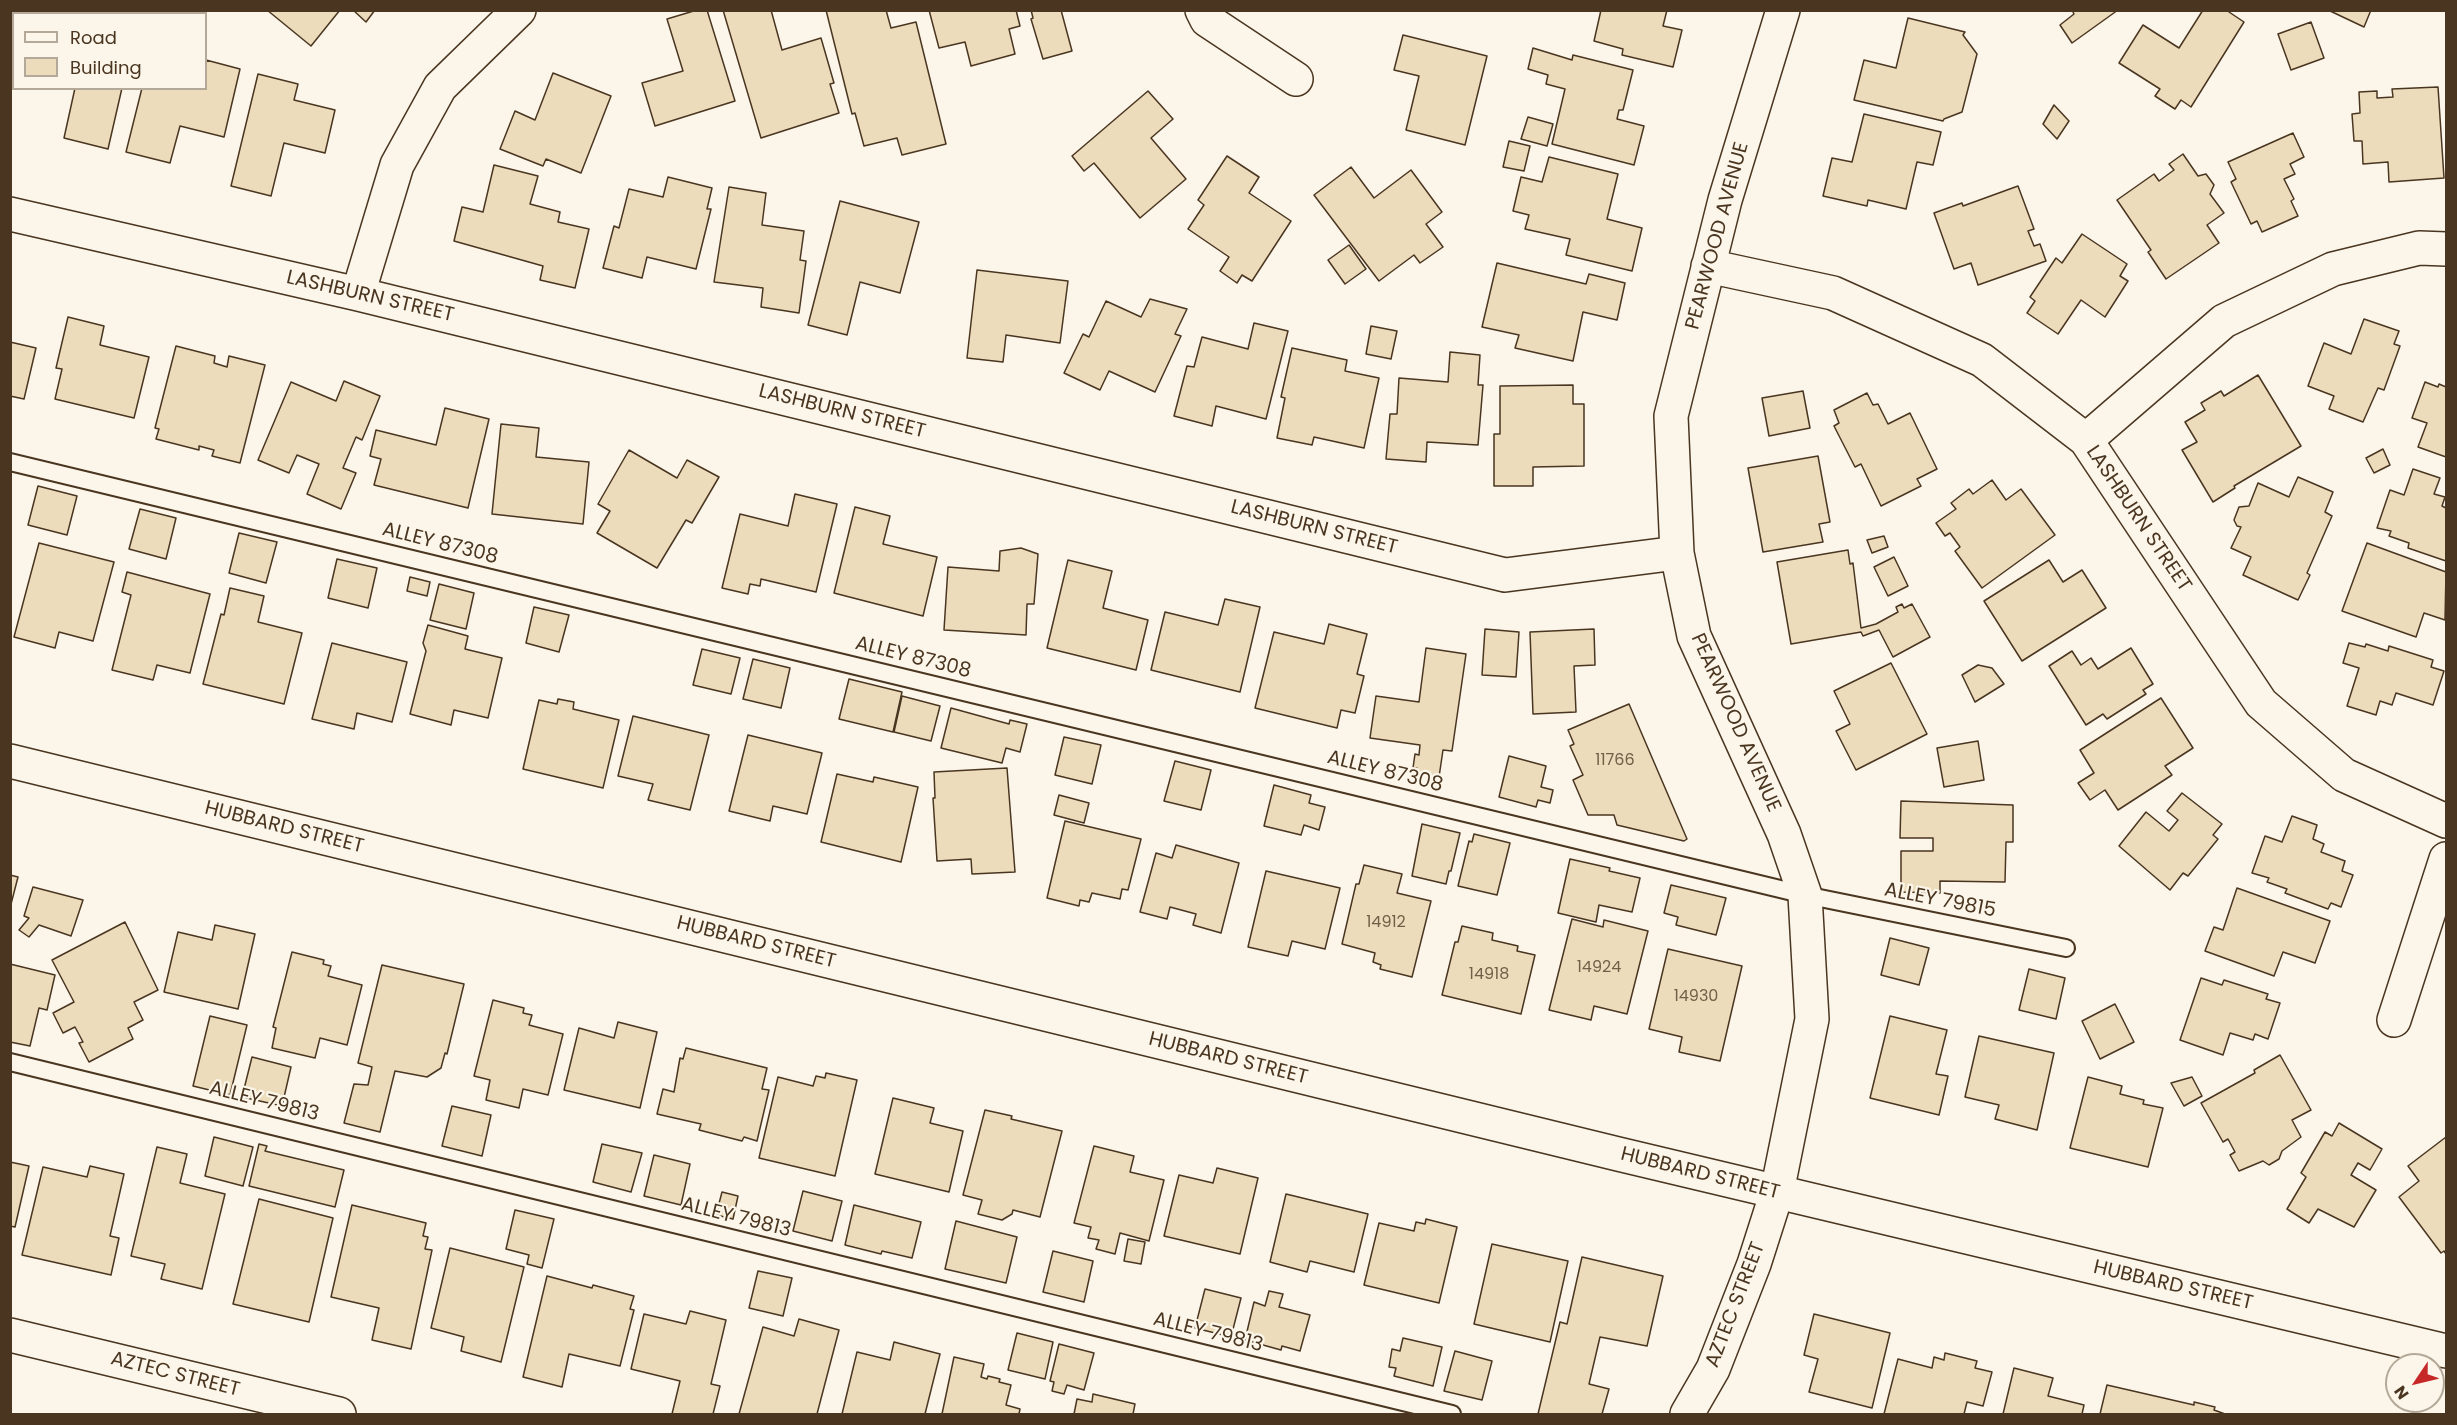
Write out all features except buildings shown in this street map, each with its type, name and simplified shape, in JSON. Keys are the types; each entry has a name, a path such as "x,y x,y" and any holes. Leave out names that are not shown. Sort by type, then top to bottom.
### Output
{"street":[{"path":"358,294 397,165 440,87 519,10"},
{"path":"1202,10 1207,20 1296,80"},
{"name":"PEARWOOD AVENUE","path":"1777,1192 1812,1019 1805,896 1784,834 1694,636 1677,553 1671,416 1725,200 1783,10"},
{"name":"LASHBURN STREET","path":"10,214 358,294 1505,575 1677,553"},
{"path":"2086,440 2224,321 2332,269 2419,248 2446,249"},
{"name":"LASHBURN STREET","path":"1708,266 1833,293 1982,360 2086,440 2261,703 2344,775 2446,821"},
{"name":"HUBBARD STREET","path":"10,761 1777,1192 2446,1351"},
{"path":"2394,1020 2446,859"},
{"name":"AZTEC STREET","path":"1687,1414 1713,1369 1754,1264 1777,1192"},
{"name":"AZTEC STREET","path":"10,1335 339,1414"}],"lane":[{"name":"ALLEY 87308","path":"10,462 1805,896"},
{"name":"ALLEY 79815","path":"1805,896 2066,948"},
{"name":"ALLEY 79813","path":"10,1062 1452,1414"}]}
